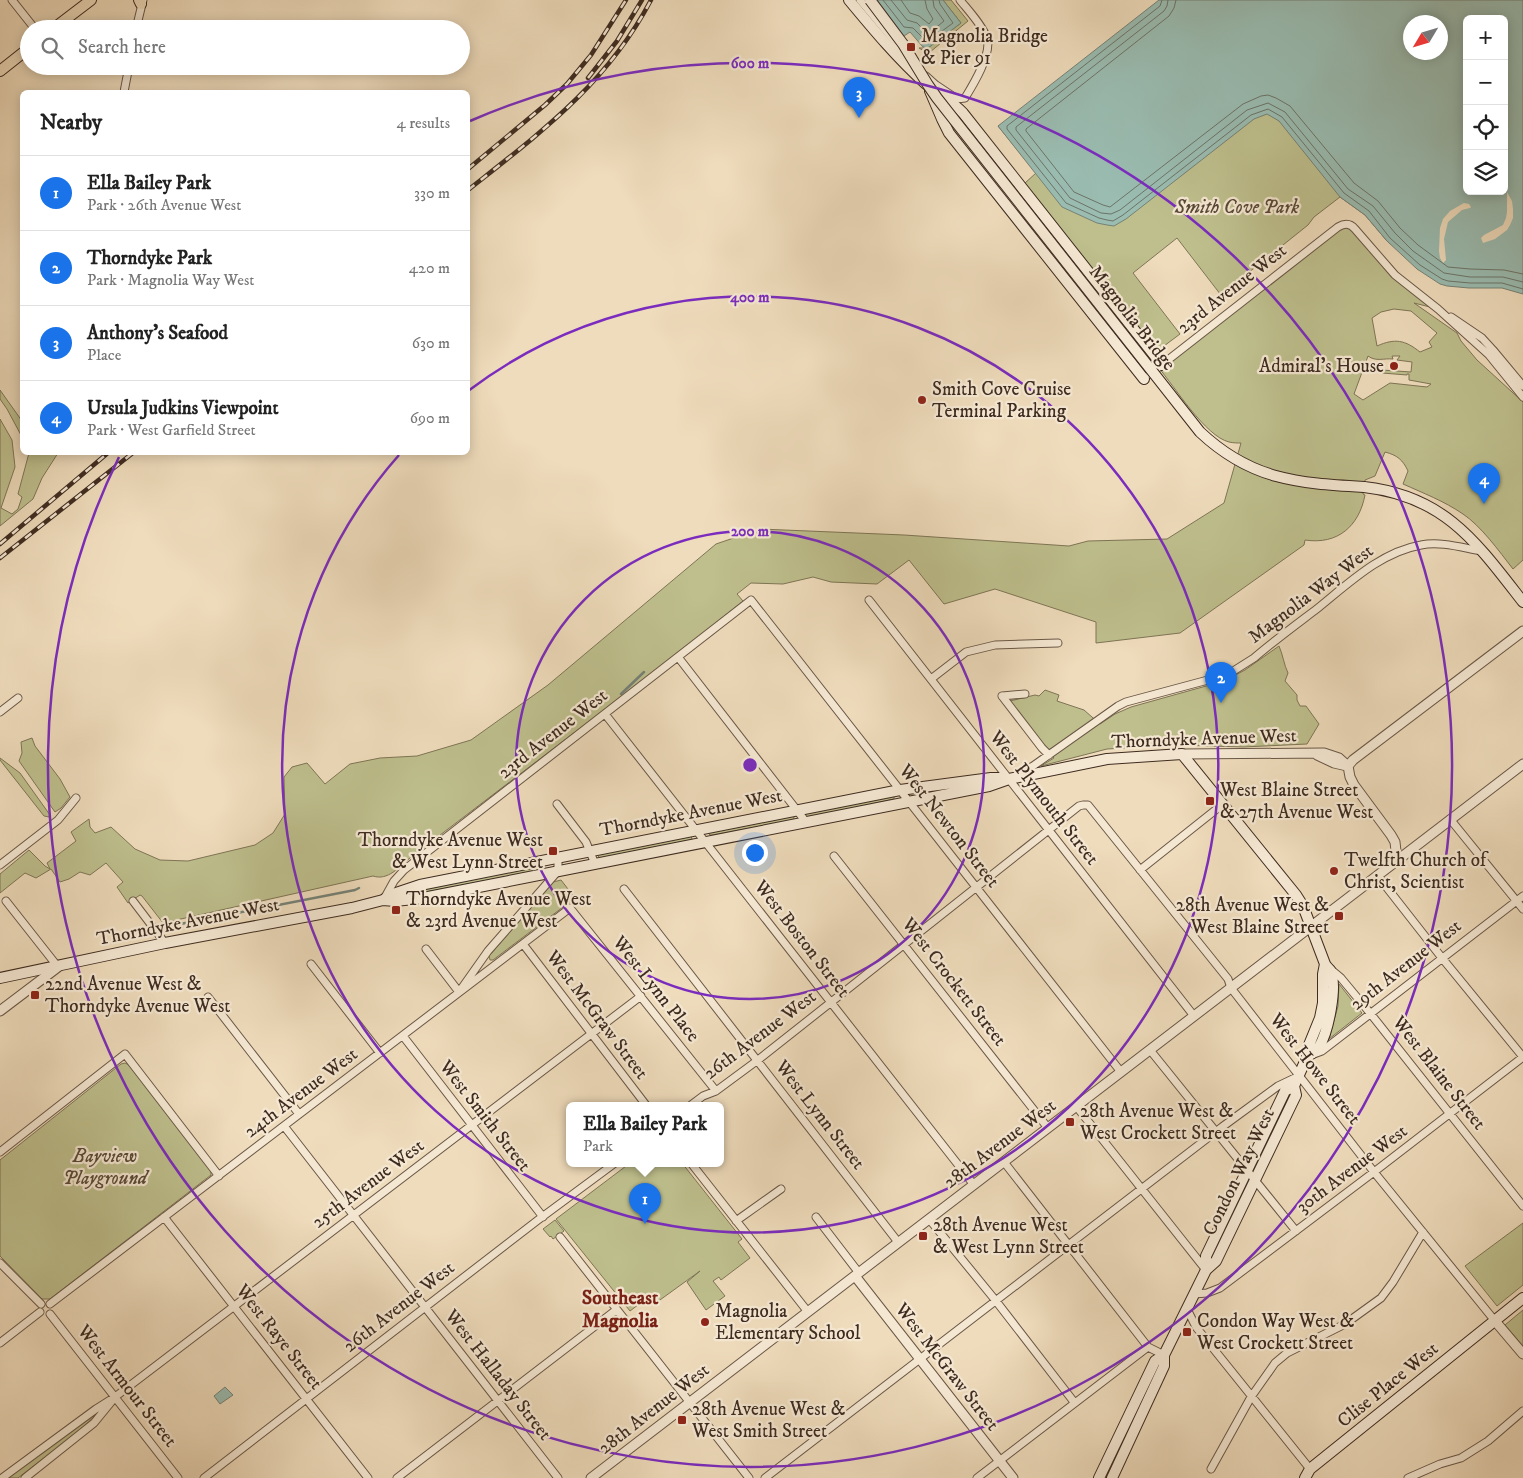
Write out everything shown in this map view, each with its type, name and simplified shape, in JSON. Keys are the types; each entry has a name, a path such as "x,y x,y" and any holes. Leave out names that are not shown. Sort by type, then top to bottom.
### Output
{"main road":[{"path":"65,20 90,0"},
{"name":"Magnolia Bridge","path":"849,0 903,62 928,85"},
{"name":"Magnolia Bridge","path":"863,0 903,44 928,85 1184,414 1209,441 1242,463 1279,478 1316,484 1364,487 1389,491 1424,504 1456,525 1483,551 1523,602"},
{"path":"0,70 20,55"},
{"path":"928,85 963,112 1162,365"},
{"path":"928,85 949,132 1144,379"},
{"path":"1182,754 1296,895 1303,906 1311,926"},
{"name":"Thorndyke Avenue West","path":"0,978 165,943 323,914 384,900 395,901 422,898 909,802 1108,759 1182,754"},
{"name":"Thorndyke Avenue West","path":"384,900 393,894 420,885 900,790 991,778 1009,779"},
{"name":"Condon Way West","path":"1206,1270 1206,1256 1285,1091 1294,1086 1299,1076 1315,1032 1323,1003 1325,964 1311,926"},
{"name":"Condon Way West","path":"1112,1478 1164,1366 1164,1355 1206,1270 1216,1260 1296,1095 1294,1086"},
{"name":"Clise Place West","path":"1308,1474 1523,1298"},
{"name":"Condon Way West","path":"1099,1478 1155,1361 1164,1355"}],"street":[{"path":"12,0 28,20"},
{"path":"863,0 914,65 936,85 957,99 965,98 977,79 988,45 985,34 960,0"},
{"path":"138,20 141,1"},
{"path":"124,90 127,75"},
{"name":"23rd Avenue West","path":"1144,379 1341,226 1348,224 1352,226 1394,276 1438,309"},
{"path":"1438,309 1482,338 1523,386"},
{"path":"1438,309 1489,355 1523,396"},
{"name":"Magnolia Way West","path":"1009,779 1049,755 1126,702 1219,678 1235,670 1254,658 1365,570 1386,557 1404,549 1423,544 1444,544 1483,551"},
{"name":"23rd Avenue West","path":"384,900 394,881 404,870 752,600"},
{"name":"West Newton Street","path":"752,600 1121,1072"},
{"name":"West Plymouth Street","path":"868,600 1194,1016"},
{"path":"1397,860 1395,842 1392,835 1354,785 1348,766 1353,760 1523,631"},
{"path":"930,679 966,652 995,645 1058,643"},
{"path":"678,657 806,822"},
{"path":"1025,694 1002,696 1049,755"},
{"path":"0,712 18,698"},
{"name":"West Boston Street","path":"605,714 974,1185"},
{"name":"Thorndyke Avenue West","path":"1182,754 1312,753 1334,764 1348,766"},
{"name":"28th Avenue West","path":"591,1478 1523,764"},
{"path":"0,865 58,820 76,798"},
{"path":"557,804 586,842 595,864"},
{"path":"1140,870 1223,804"},
{"name":"26th Avenue West","path":"695,1102 703,1096 716,1091 758,1060 1083,805"},
{"name":"West Howe Street","path":"1083,805 1091,807 1228,979 1230,988 1374,1172 1523,1354"},
{"path":"1450,819 1523,909"},
{"name":"West Crockett Street","path":"834,856 1048,1128"},
{"path":"426,949 459,992 488,951 558,871 558,858"},
{"path":"1378,875 1442,958 1523,1057"},
{"name":"West Lynn Street","path":"624,889 898,1242"},
{"name":"29th Avenue West","path":"1307,1057 1322,1050 1523,896"},
{"path":"0,1011 58,967 6,901"},
{"path":"133,901 165,943"},
{"name":"24th Avenue West","path":"50,1304 570,908"},
{"name":"West Lynn Place","path":"570,908 716,1091"},
{"name":"West McGraw Street","path":"523,944 644,1102"},
{"path":"311,964 380,1053"},
{"name":"West Blaine Street","path":"1325,964 1341,978 1370,1013 1523,1206"},
{"name":"25th Avenue West","path":"2,1478 115,1397 641,996"},
{"path":"208,997 299,1114"},
{"name":"West Smith Street","path":"403,1036 543,1216"},
{"path":"1150,1050 1296,1231"},
{"path":"0,1152 125,1054 219,1176"},
{"name":"30th Avenue West","path":"1194,1294 1207,1293 1220,1288 1523,1057"},
{"path":"765,1478 1216,1132 1278,1086 1299,1076"},
{"path":"1076,1106 1206,1270"},
{"name":"West Halladay Street","path":"284,1126 558,1478"},
{"path":"1004,1162 1148,1347 1164,1355"},
{"name":"26th Avenue West","path":"204,1478 543,1216 610,1167"},
{"path":"694,1167 808,1312"},
{"path":"736,1221 781,1189"},
{"path":"816,1216 857,1274"},
{"name":"West Raye Street","path":"164,1217 368,1478"},
{"path":"930,1218 1074,1402"},
{"path":"1211,1468 1251,1397 1275,1363 1287,1353 1345,1324 1381,1298 1393,1282 1423,1232"},
{"path":"560,1237 749,1478"},
{"path":"0,1263 41,1304"},
{"name":"West McGraw Street","path":"857,1274 920,1359 1013,1478"},
{"path":"40,1312 44,1315 50,1314 52,1309 50,1304 46,1302 41,1304"},
{"path":"40,1312 41,1304"},
{"path":"1187,1309 1196,1327 1308,1474"},
{"path":"397,1478 616,1310"},
{"path":"0,1342 40,1312"},
{"name":"West Armour Street","path":"50,1314 178,1478"},
{"path":"977,1478 1148,1347"},
{"name":"25th Avenue West","path":"25,1478 94,1423 115,1397"},
{"path":"1408,1478 1440,1464 1461,1458 1488,1441 1523,1411"}],"green space":[{"path":"943,0 951,0 968,21 930,52 924,51 919,48 928,48 961,23"},
{"name":"Smith Cove Park","path":"1300,0 1432,15 1403,15 1403,60 1448,60 1448,17 1463,19 1463,195 1508,195 1523,208 1424,270 1387,241 1365,215 1340,197 1233,285 1230,295 1224,299 1177,238 1133,273 1180,334 1160,349 1151,343 1025,183 1036,173 998,126"},
{"path":"1348,224 1386,267 1438,309 1414,303 1457,333 1461,341 1477,360 1523,402 1523,560 1513,569 1490,539 1470,519 1448,505 1403,484 1408,471 1406,467 1399,458 1385,452 1375,476 1365,480 1363,494 1365,495 1362,506 1358,516 1345,531 1327,539 1317,541 1305,540 1304,545 1180,633 1096,643 1096,622 995,589 944,604 909,560 877,584 831,582 813,577 783,584 751,583 737,594 743,601 676,655 384,877 373,876 163,923 142,896 140,895 128,903 117,887 123,882 106,863 90,875 80,872 60,882 51,869 36,878 25,873 0,893 0,874 29,850 50,869 47,863 76,841 71,832 89,819 90,827 95,833 111,827 135,849 160,860 188,861 255,845 273,833 285,814 284,777 292,767 307,763 325,784 350,764 380,758 417,756 471,740 548,685 716,544 760,529 904,535 1069,546 1088,541 1167,539 1224,503 1241,443 1229,442 1210,431 1191,410 1158,367 1315,246","holes":["1394,309 1411,311 1437,333 1429,342 1432,347 1420,352 1405,343 1395,341 1377,346 1372,318 1381,312","1368,356 1374,359 1393,359 1392,356 1400,356 1397,360 1412,362 1411,372 1382,370 1382,373 1409,374 1409,380 1431,384 1427,387 1390,383 1363,400 1354,394"]},
{"path":"0,390 20,418 20,433 7,409 0,399"},
{"path":"0,419 12,440 15,467 1,508 12,514 18,509 22,497 18,494 28,455 57,455 42,478 33,499 0,526"},
{"path":"1279,646 1288,673 1285,681 1297,695 1300,706 1306,706 1319,724 1307,744 1243,747 1176,745 1107,749 1041,766 1054,758 1010,701 1035,695 1039,696 1045,690 1059,695 1057,701 1084,710 1100,724 1115,714 1131,707 1224,681 1245,670"},
{"path":"32,738 35,746 60,779 70,797 55,812 19,761 22,753 21,742"},
{"path":"0,758 20,773 50,815 49,817 44,816"},
{"path":"894,796 894,799 806,818 803,813"},
{"path":"793,815 793,820 712,835 708,833"},
{"path":"691,836 692,839 689,840 600,858 597,855 597,853"},
{"path":"539,866 539,870 421,893 420,891 420,889"},
{"path":"561,880 575,898 493,960 490,960 489,956 553,882"},
{"path":"1339,984 1362,1013 1329,1039 1338,1006"},
{"name":"Bayview Playground","path":"121,1064 129,1065 211,1169 211,1175 50,1299 42,1299 0,1256 0,1160"},
{"path":"625,1167 685,1167 742,1239 738,1242 750,1258 721,1280 719,1277 713,1281 725,1296 706,1310 687,1282 700,1271 653,1305 647,1298 630,1311 556,1219"},
{"path":"555,1220 564,1231 553,1239 543,1229"},
{"path":"1523,1223 1523,1285 1497,1306 1465,1266"},
{"path":"1523,1310 1523,1346 1505,1325"},
{"path":"102,1409 78,1432 18,1478 6,1478"}],"water":[{"path":"877,0 943,0 961,23 928,48 923,47 910,32 904,36"},
{"path":"1159,0 1523,0 1523,294 1502,288 1447,286 1440,284 1417,269 1387,241 1365,215 1340,197 1279,121 1267,114 1254,119 1126,219 1114,226 1097,223 1062,207 998,126"},
{"path":"225,1387 233,1395 220,1404 214,1396"}],"pier":[{"path":"1508,194 1512,201 1513,209 1513,218 1510,225 1507,230 1495,239 1483,243 1481,238 1484,235 1503,225 1507,212"},
{"path":"1464,203 1469,204 1471,207 1462,210 1448,222 1444,239 1446,260 1443,263 1439,251 1440,228 1443,219 1450,211"}],"waterway":[{"path":"621,694 644,672"},
{"path":"170,926 359,888"}],"railway":[{"path":"470,167 545,105 567,84 591,55 626,0"},
{"path":"588,78 617,41 642,0"},
{"path":"470,188 546,127 593,82 614,57 651,0"},
{"path":"0,544 105,455"},
{"path":"0,558 130,455"}],"place":[{"name":"Magnolia Bridge & Pier 91","path":"911,47"},
{"name":"Anthony's Seafood","path":"859,118"},
{"name":"Admiral's House","path":"1394,366"},
{"name":"Smith Cove Cruise Terminal Parking","path":"922,400"},
{"name":"Ursula Judkins Viewpoint","path":"1484,504"},
{"name":"Thorndyke Park","path":"1221,703"},
{"name":"West Blaine Street & 27th Avenue West","path":"1210,801"},
{"name":"Thorndyke Avenue West & West Lynn Street","path":"553,851"},
{"name":"Twelfth Church of Christ, Scientist","path":"1334,871"},
{"name":"Thorndyke Avenue West & 23rd Avenue West","path":"396,910"},
{"name":"28th Avenue West & West Blaine Street","path":"1339,916"},
{"name":"22nd Avenue West & Thorndyke Avenue West","path":"35,995"},
{"name":"28th Avenue West & West Crockett Street","path":"1070,1122"},
{"name":"Ella Bailey Park","path":"645,1224"},
{"name":"28th Avenue West & West Lynn Street","path":"923,1236"},
{"name":"Magnolia Elementary School","path":"705,1322"},
{"name":"Condon Way West & West Crockett Street","path":"1187,1332"},
{"name":"28th Avenue West & West Smith Street","path":"682,1420"}],"district":[{"name":"Southeast Magnolia","path":"620,1310"}]}
